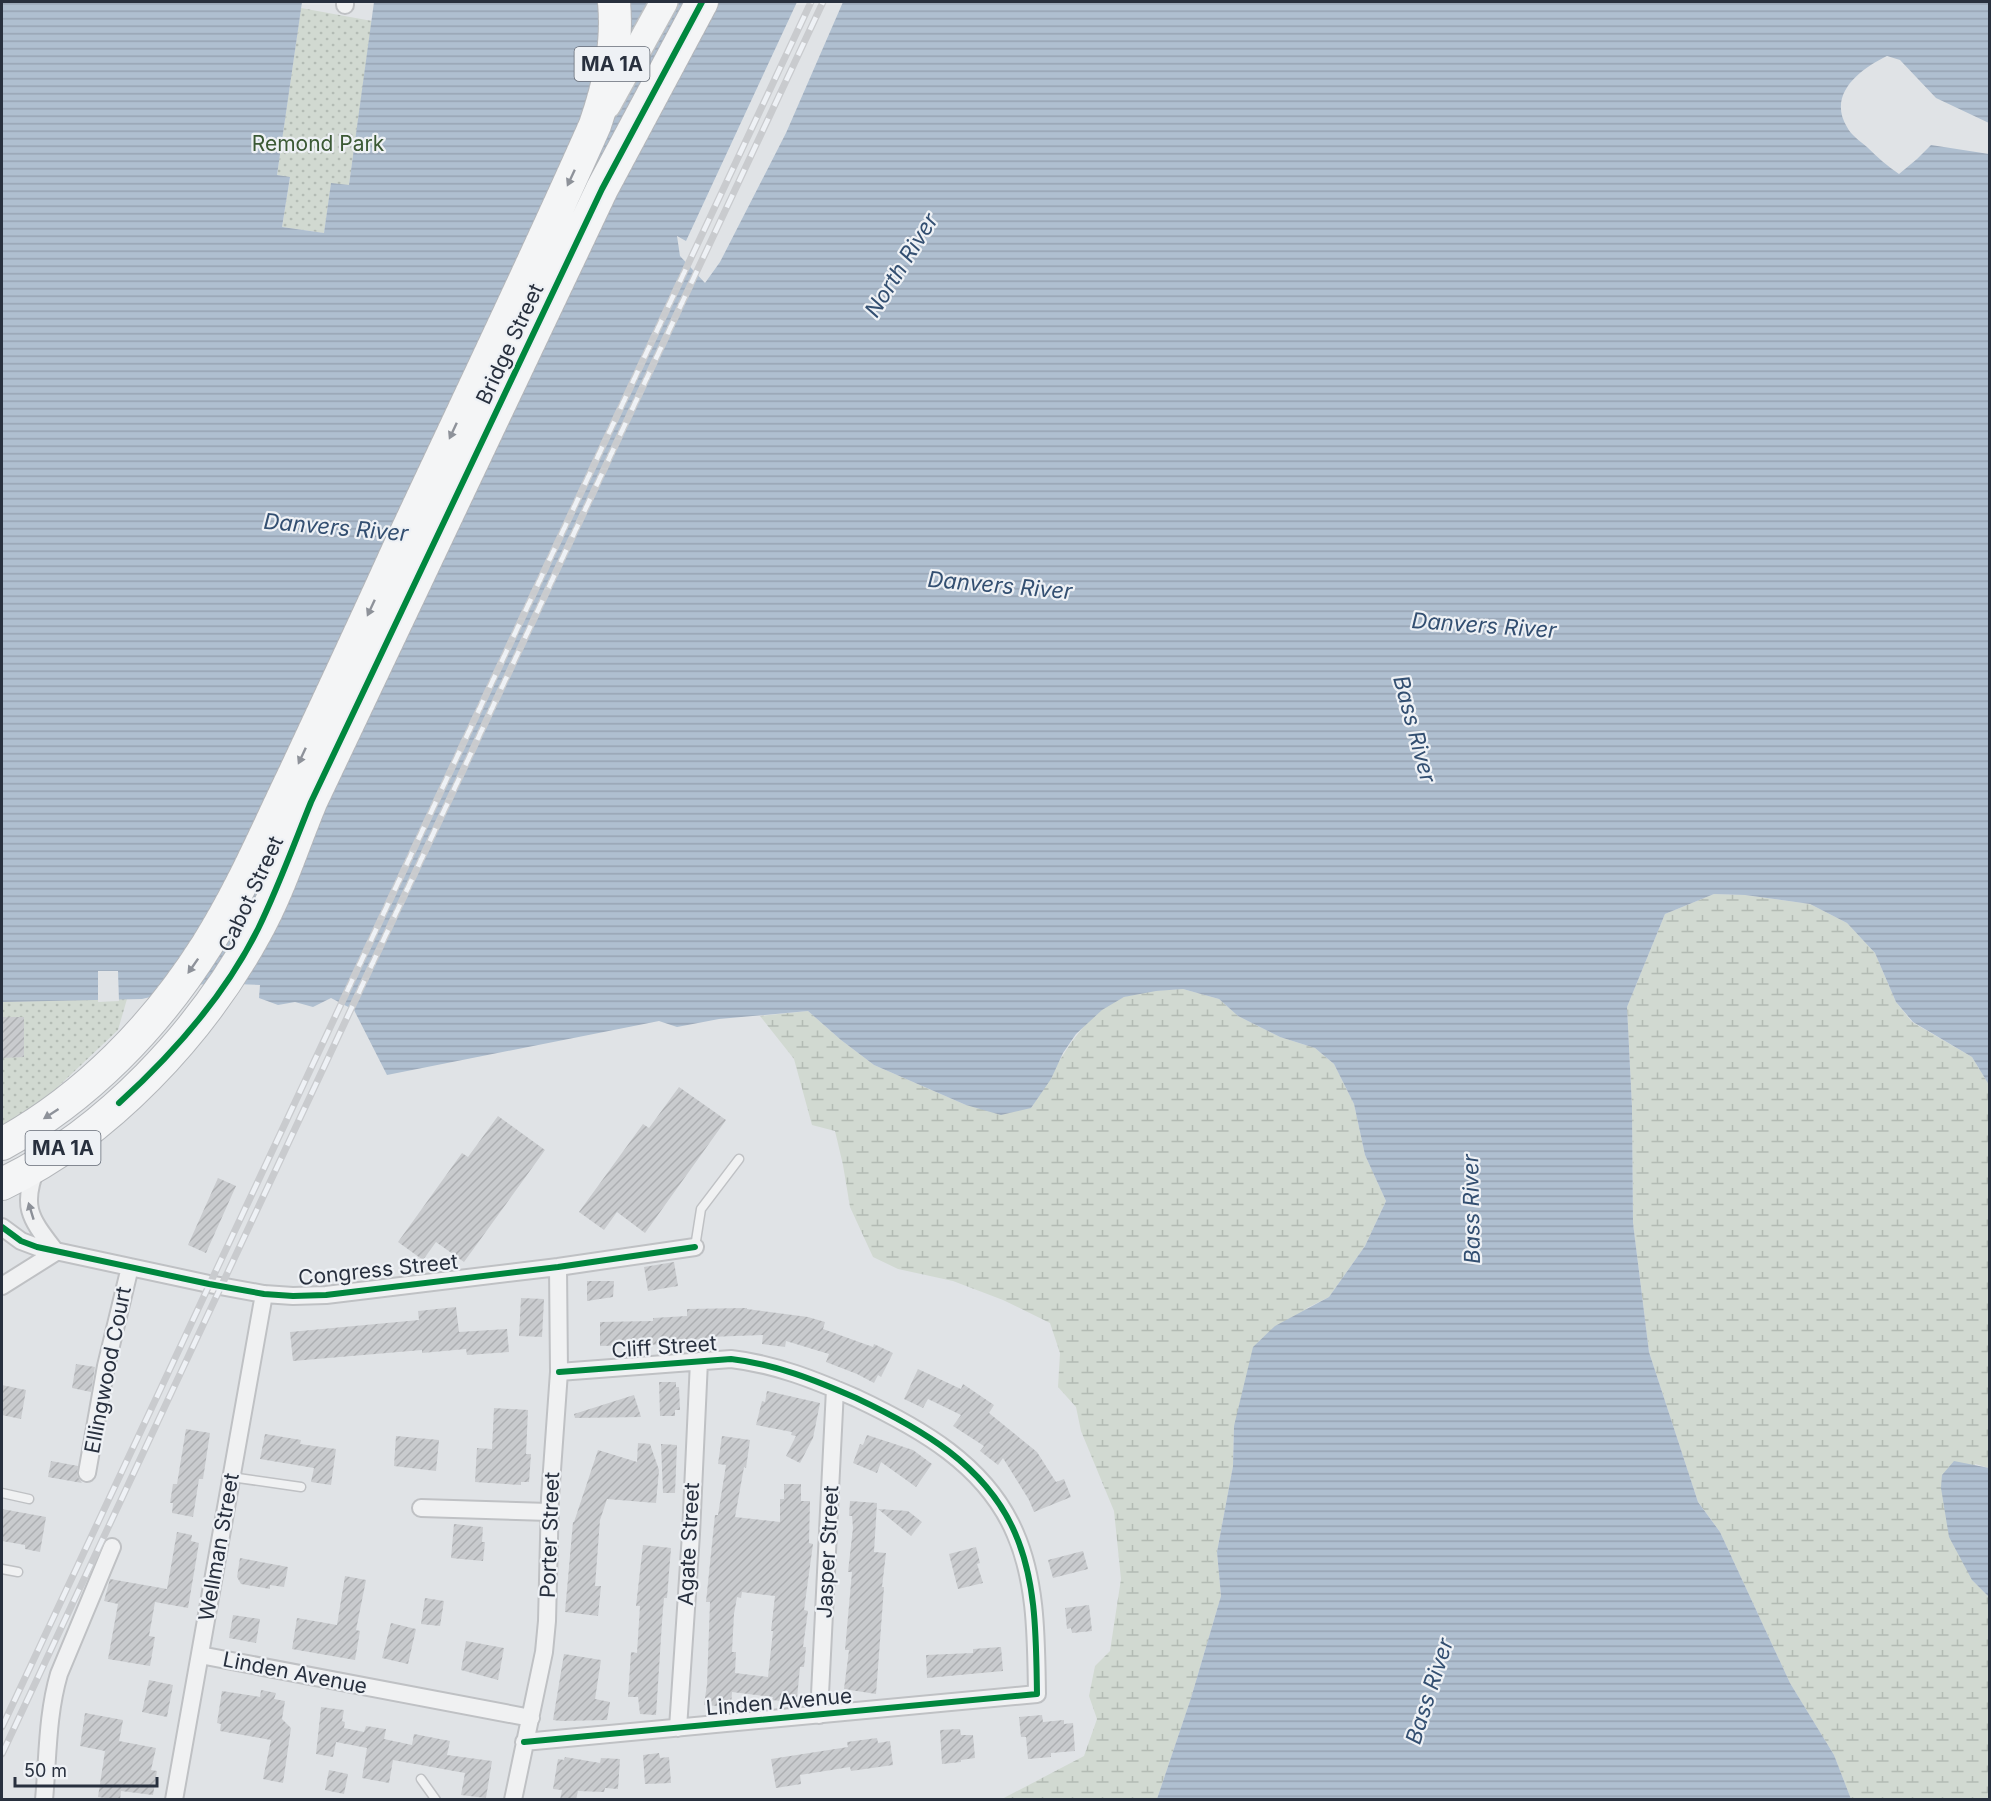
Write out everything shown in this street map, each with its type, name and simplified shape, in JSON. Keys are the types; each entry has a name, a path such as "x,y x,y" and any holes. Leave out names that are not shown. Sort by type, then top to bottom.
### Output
{"highway":[{"name":"Bridge Street","path":"342,704 595,125 608,88 615,29 614,2"},
{"name":"Bridge Street","path":"342,704 602,189 702,2"},
{"name":"Cabot Street","path":"2,1144 59,1108 96,1077 130,1044 158,1012 207,946 342,704"},
{"name":"Cabot Street","path":"2,1184 38,1164 96,1124 167,1056 208,1006 240,960 271,902 311,802 342,704"}],"main road":[{"path":"595,125 664,2"}],"street":[{"path":"2,1286 56,1251 38,1228 28,1200 30,1183 38,1164"},
{"name":"Congress Street","path":"2,1227 21,1241 37,1247 264,1294 326,1295 558,1268 695,1247"},
{"name":"Ellingwood Court","path":"87,1473 106,1366 129,1267"},
{"name":"Porter Street","path":"513,1800 544,1652 549,1512 559,1372 558,1268"},
{"name":"Wellman Street","path":"174,1800 264,1294"},
{"name":"Cliff Street","path":"559,1372 699,1360 731,1359 759,1362 836,1389 911,1425 938,1442 962,1461 983,1483 1002,1506 1016,1533 1025,1560 1030,1589 1037,1694"},
{"name":"Agate Street","path":"678,1728 691,1534 699,1360"},
{"name":"Jasper Street","path":"819,1715 836,1389"},
{"path":"420,1508 549,1512"},
{"path":"44,1800 53,1694 59,1674 112,1547"},
{"name":"Linden Avenue","path":"200,1655 531,1718"},
{"name":"Linden Avenue","path":"524,1742 1037,1694"}],"lane":[{"path":"695,1247 701,1209 739,1159"},
{"path":"231,1478 301,1486"},
{"path":"2,1494 29,1499"},
{"path":"2,1569 18,1572"},
{"path":"421,1779 436,1800"}],"green space":[{"name":"Remond Park","path":"301,8 372,21 349,185 331,184 324,233 282,227 290,178 277,175"},
{"path":"1714,894 1745,895 1810,904 1847,923 1875,953 1896,1002 1912,1022 1972,1057 1989,1085 1989,1468 1975,1464 1972,1580 1989,1597 1989,1799 1851,1799 1834,1755 1790,1683 1720,1532 1698,1502 1649,1352 1633,1223 1632,1107 1627,1007 1665,914"},
{"path":"1183,989 1219,999 1238,1016 1280,1037 1315,1048 1334,1064 1354,1104 1365,1155 1386,1201 1365,1246 1329,1297 1307,1308 1234,1426 1233,1466 1217,1552 1221,1596 1191,1698 1157,1799 1002,1799 1084,1756 1097,1719 1089,1696 1095,1666 1110,1651 1121,1579 1114,1511 1081,1431 1076,1407 1058,1387 1060,1353 1050,1323 1003,1300 953,1281 898,1269 873,1257 850,1207 835,1131 812,1125 794,1059 760,1016 808,1011 874,1065 966,1105 1031,1108 1070,1045 1093,1017 1124,997 1138,993"},
{"path":"127,999 118,1030 25,1118 2,1132 2,1002"}],"water":[{"path":"2,2 302,2 277,175 290,177 282,227 324,233 331,183 349,185 374,2 797,2 686,241 677,236 680,256 705,283 720,262 786,133 843,2 1989,2 1989,123 1936,98 1900,60 1887,56 1857,75 1844,93 1841,104 1842,115 1851,133 1899,174 1931,145 1989,154 1989,1085 1972,1057 1913,1022 1896,1002 1875,953 1847,923 1810,904 1745,895 1714,894 1665,914 1627,1007 1632,1107 1633,1223 1649,1352 1698,1502 1720,1532 1790,1683 1834,1755 1851,1799 1157,1799 1191,1698 1221,1596 1217,1552 1233,1466 1234,1426 1253,1347 1275,1326 1329,1297 1365,1246 1386,1201 1365,1155 1354,1104 1334,1064 1315,1048 1280,1037 1238,1016 1219,999 1183,989 1124,997 1102,1010 1076,1034 1063,1053 1051,1079 1031,1108 1001,1115 966,1105 874,1065 808,1011 719,1019 677,1027 659,1021 387,1075 354,1010 331,998 313,1007 295,1002 278,1005 259,998 260,985 208,983 142,999 2,1002"},
{"path":"1954,1461 1989,1468 1989,1597 1972,1580 1949,1537 1941,1488 1942,1475"}],"pier":[{"path":"98,971 118,971 119,1001 98,1002"}],"building":[{"path":"2,1017 24,1017 24,1057 2,1058"},
{"path":"679,1087 726,1120 645,1233 617,1212 604,1230 579,1212 643,1124 649,1128"},
{"path":"498,1116 545,1150 464,1262 436,1242 423,1260 398,1242 462,1153 468,1157"},
{"path":"218,1178 236,1186 206,1253 188,1245"},
{"path":"674,1262 678,1286 648,1291 644,1267"},
{"path":"587,1281 614,1281 613,1297 587,1301"},
{"path":"521,1298 544,1299 542,1337 519,1336"},
{"path":"456,1307 459,1332 507,1329 509,1352 467,1355 466,1349 422,1353 422,1350 293,1361 290,1332 419,1320 418,1311"},
{"path":"747,1308 808,1317 825,1322 823,1329 873,1347 874,1344 893,1353 881,1377 878,1375 874,1383 826,1362 829,1354 786,1341 785,1347 762,1344 763,1335 677,1340 678,1344 600,1346 600,1322 653,1321 653,1318 687,1316 687,1309"},
{"path":"76,1364 95,1367 91,1392 72,1388"},
{"path":"918,1369 961,1389 963,1384 994,1405 989,1413 1037,1452 1056,1482 1064,1479 1071,1497 1034,1512 1003,1458 998,1465 980,1451 984,1446 953,1426 961,1415 928,1399 923,1408 904,1399"},
{"path":"659,1382 676,1382 676,1387 679,1387 680,1410 675,1410 675,1416 660,1416"},
{"path":"2,1385 26,1390 21,1419 2,1415"},
{"path":"767,1391 820,1403 813,1438 800,1463 786,1456 796,1436 791,1435 792,1432 756,1425"},
{"path":"634,1395 641,1417 575,1418 574,1414"},
{"path":"494,1408 528,1410 526,1454 531,1454 529,1482 521,1482 521,1485 475,1482 477,1448 492,1449"},
{"path":"186,1429 210,1433 203,1479 199,1479 193,1517 172,1513 173,1503 170,1503 173,1484 177,1484"},
{"path":"265,1434 301,1440 300,1444 336,1449 331,1485 311,1482 314,1468 260,1459"},
{"path":"867,1435 913,1450 932,1464 916,1487 881,1462 877,1473 853,1463 860,1444 863,1445"},
{"path":"396,1436 439,1440 436,1471 394,1466"},
{"path":"722,1436 750,1440 735,1517 780,1522 780,1499 784,1499 784,1484 801,1484 801,1501 810,1501 809,1543 813,1544 804,1610 808,1611 803,1647 806,1647 804,1667 800,1667 797,1698 789,1697 789,1702 772,1700 773,1697 732,1692 731,1707 704,1705 710,1602 706,1602 715,1515 718,1515 726,1465 718,1464","holes":["742,1592 775,1596 768,1677 735,1673 736,1652 732,1652 737,1597 741,1598"]},
{"path":"638,1443 650,1444 659,1470 656,1503 607,1499 600,1520 595,1586 601,1586 598,1616 565,1612 573,1522 598,1450 637,1462"},
{"path":"661,1444 677,1445 675,1493 663,1493"},
{"path":"51,1461 78,1466 77,1476 82,1483 48,1477"},
{"path":"850,1501 877,1503 874,1552 886,1553 876,1694 844,1689 849,1650 845,1650 852,1572 848,1572 853,1528 852,1516 849,1516"},
{"path":"2,1509 46,1517 40,1552 25,1549 25,1545 2,1541"},
{"path":"878,1509 908,1511 922,1522 911,1536"},
{"path":"454,1524 483,1527 482,1542 485,1542 483,1561 451,1558"},
{"path":"177,1532 192,1535 191,1541 199,1543 188,1608 155,1602 149,1636 155,1637 150,1666 108,1659 118,1604 104,1601 110,1579 167,1589"},
{"path":"643,1545 671,1548 667,1598 664,1598 656,1715 640,1714 638,1697 628,1697 631,1652 637,1653 640,1606 636,1606"},
{"path":"976,1547 980,1563 977,1564 983,1583 958,1589 949,1554"},
{"path":"1083,1551 1088,1569 1053,1578 1048,1560"},
{"path":"240,1558 288,1567 284,1587 270,1585 270,1589 241,1584 237,1577"},
{"path":"345,1576 366,1580 356,1630 360,1631 355,1660 292,1649 297,1618 337,1625"},
{"path":"425,1598 444,1601 440,1626 421,1624"},
{"path":"1089,1605 1092,1631 1072,1633 1071,1628 1067,1629 1065,1608"},
{"path":"233,1615 260,1619 256,1643 229,1638"},
{"path":"391,1623 416,1629 408,1664 382,1658"},
{"path":"466,1641 504,1648 498,1680 461,1670"},
{"path":"1001,1647 1003,1671 927,1678 926,1655 973,1653 973,1649"},
{"path":"564,1654 601,1660 595,1699 610,1702 607,1720 553,1720"},
{"path":"149,1680 173,1685 167,1717 142,1712"},
{"path":"261,1690 276,1693 274,1699 285,1701 282,1719 291,1728 283,1783 263,1779 271,1740 220,1731 221,1724 217,1723 222,1691 260,1697"},
{"path":"321,1707 344,1710 342,1721 345,1722 344,1728 364,1732 366,1726 386,1729 384,1739 412,1745 414,1734 450,1741 447,1755 492,1761 486,1798 461,1795 465,1773 393,1760 389,1783 362,1778 367,1748 336,1742 333,1757 316,1754"},
{"path":"85,1713 123,1720 119,1741 156,1748 151,1770 157,1771 153,1795 121,1791 120,1800 98,1797 105,1751 80,1746"},
{"path":"1042,1715 1043,1722 1064,1720 1064,1724 1073,1723 1075,1751 1051,1753 1051,1757 1028,1759 1026,1737 1021,1737 1019,1717"},
{"path":"960,1729 961,1735 973,1735 975,1758 942,1764 940,1730"},
{"path":"877,1738 878,1743 890,1741 893,1765 851,1771 850,1767 800,1775 801,1784 776,1788 771,1759 848,1747 847,1742"},
{"path":"659,1753 660,1758 669,1757 671,1783 645,1784 643,1755"},
{"path":"565,1757 600,1763 601,1758 620,1759 618,1789 605,1788 604,1792 578,1791 576,1800 560,1800 562,1790 553,1789 558,1759 564,1760"},
{"path":"329,1770 348,1774 344,1794 325,1790"}],"railway":[{"path":"2,1727 811,2"},
{"path":"2,1754 823,2"}],"cycle path":[{"path":"119,1103 178,1044 214,1000 258,929 311,802 602,189 702,2"},
{"path":"2,1227 21,1241 37,1247 209,1284 264,1294 293,1296 326,1295 558,1267 695,1247"},
{"path":"524,1742 1037,1694 1034,1612 1028,1572 1015,1533 987,1487 969,1468 927,1436 841,1391 795,1374 747,1361 731,1359 559,1372"}],"water label":[{"name":"North River","path":"901,265"},
{"name":"Danvers River","path":"336,527"},
{"name":"Danvers River","path":"1000,585"},
{"name":"Danvers River","path":"1484,625"},
{"name":"Bass River","path":"1415,729"},
{"name":"Bass River","path":"1471,1209"},
{"name":"Bass River","path":"1429,1691"}]}
